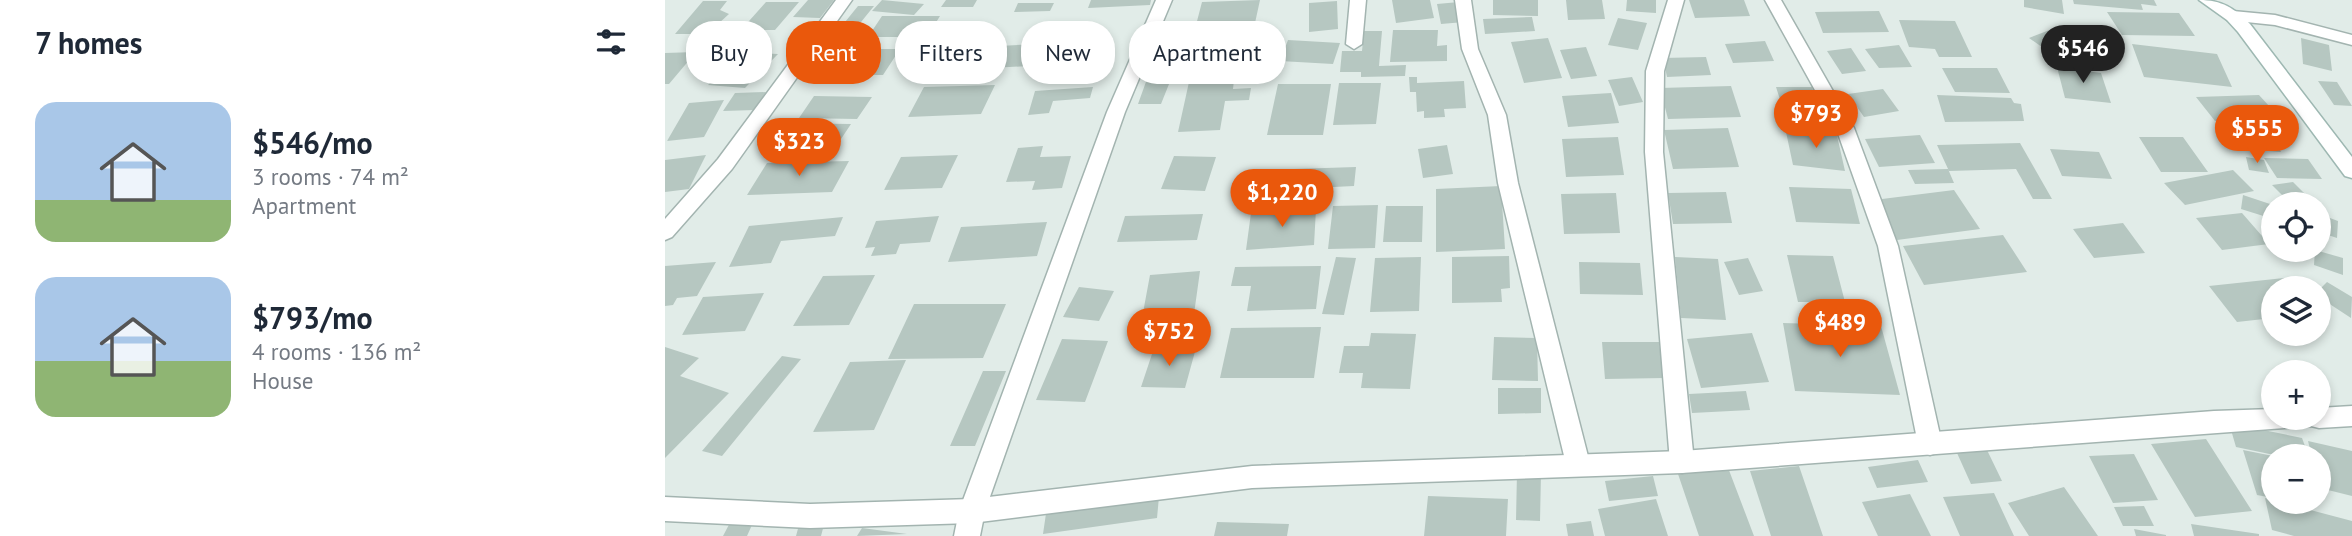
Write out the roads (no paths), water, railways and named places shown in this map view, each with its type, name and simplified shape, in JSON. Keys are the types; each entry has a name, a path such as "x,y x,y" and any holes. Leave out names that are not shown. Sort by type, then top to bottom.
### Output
{"street":[{"path":"665,232 725,164 843,0"},
{"path":"969,524 1116,112 1164,0"},
{"path":"1354,44 1358,0"},
{"path":"1463,0 1471,49 1497,115 1508,183 1578,464"},
{"path":"1676,0 1655,71 1654,152 1682,462"},
{"path":"1773,0 1846,128 1888,246 1930,444"},
{"path":"2207,0 2233,16 2292,88 2352,171"},
{"path":"2233,16 2288,22 2352,40"},
{"path":"2331,417 2352,416"},
{"path":"665,509 969,524 1134,489 1252,477 1682,462 2261,421"}]}
